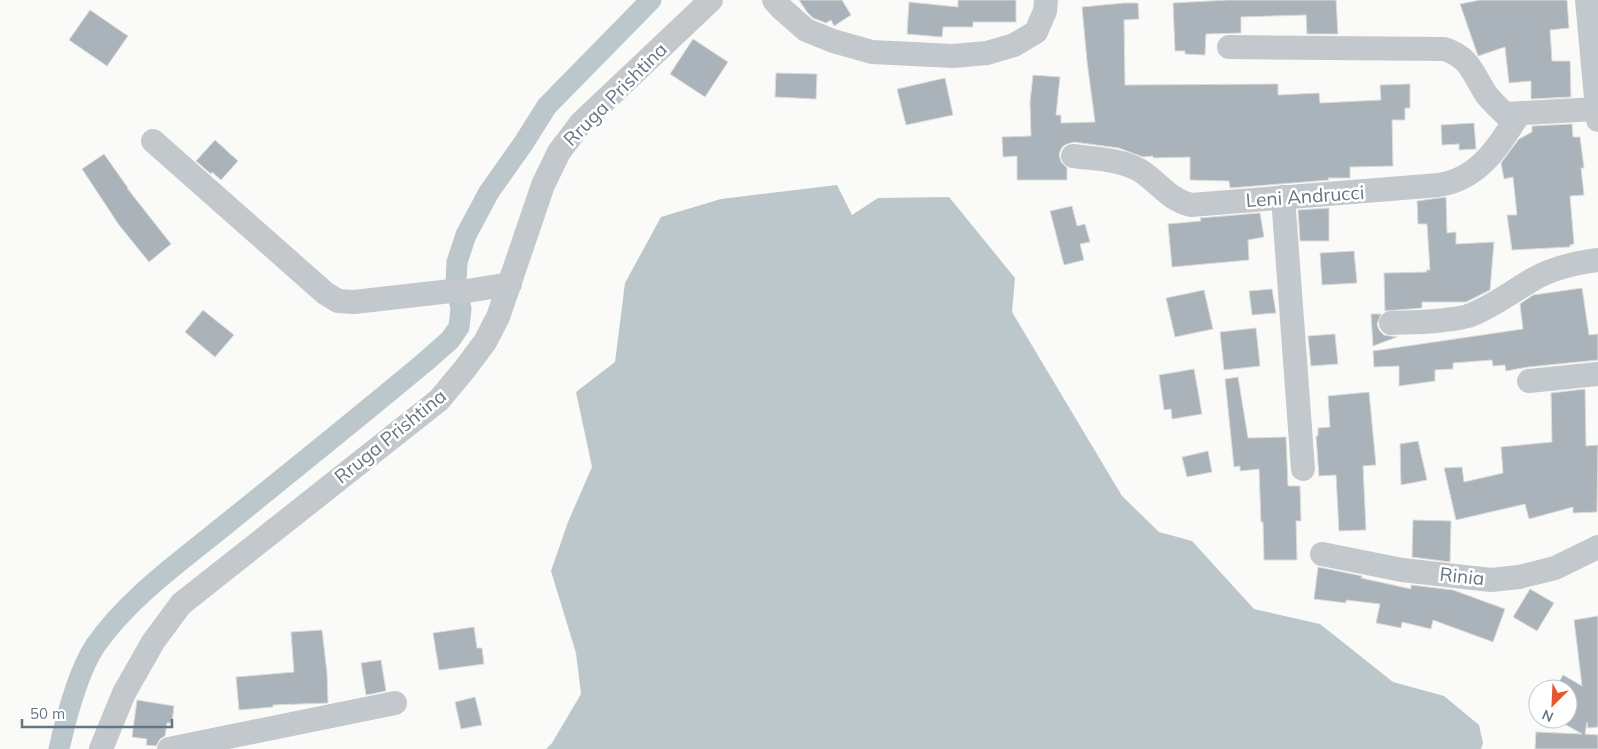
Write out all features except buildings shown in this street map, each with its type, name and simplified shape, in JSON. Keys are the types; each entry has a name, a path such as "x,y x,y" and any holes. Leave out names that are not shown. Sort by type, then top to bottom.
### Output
{"street":[{"name":"Rruga Prishtina","path":"100,749 124,693 153,642 181,604 439,400 464,370 485,342 498,317 543,185 559,152 581,123 711,0"},
{"path":"774,0 806,30 834,41 872,52 953,56 987,53 1022,41 1036,32 1046,11 1046,0"},
{"path":"1229,47 1444,48 1453,51 1469,65 1486,93 1505,114 1597,115 1587,0"},
{"name":"Leni Andrucci","path":"1073,156 1129,165 1142,172 1179,202 1191,205 1450,184 1464,177 1485,161 1499,146 1519,114"},
{"path":"153,141 326,293 338,301 354,302 510,284"},
{"path":"1283,197 1303,470"},
{"path":"1391,323 1428,321 1469,315 1505,297 1534,278 1567,265 1598,260"},
{"path":"1529,381 1598,374"},
{"name":"Rinia","path":"1322,554 1402,570 1492,580 1519,577 1556,568 1598,547"},
{"path":"169,749 395,704"}],"shaded area":[{"path":"837,185 852,215 878,198 949,197 1015,278 1012,312 1122,496 1159,532 1192,541 1254,609 1320,624 1393,682 1444,696 1479,725 1483,743 1481,749 546,749 552,743 581,694 576,653 551,571 568,522 592,467 576,392 615,362 625,283 661,217 721,199"}],"waterway":[{"path":"59,749 69,710 83,669 95,646 123,612 173,566 350,424 450,340 459,327 461,309 456,283 457,262 466,235 489,192 547,106 651,0"}]}
